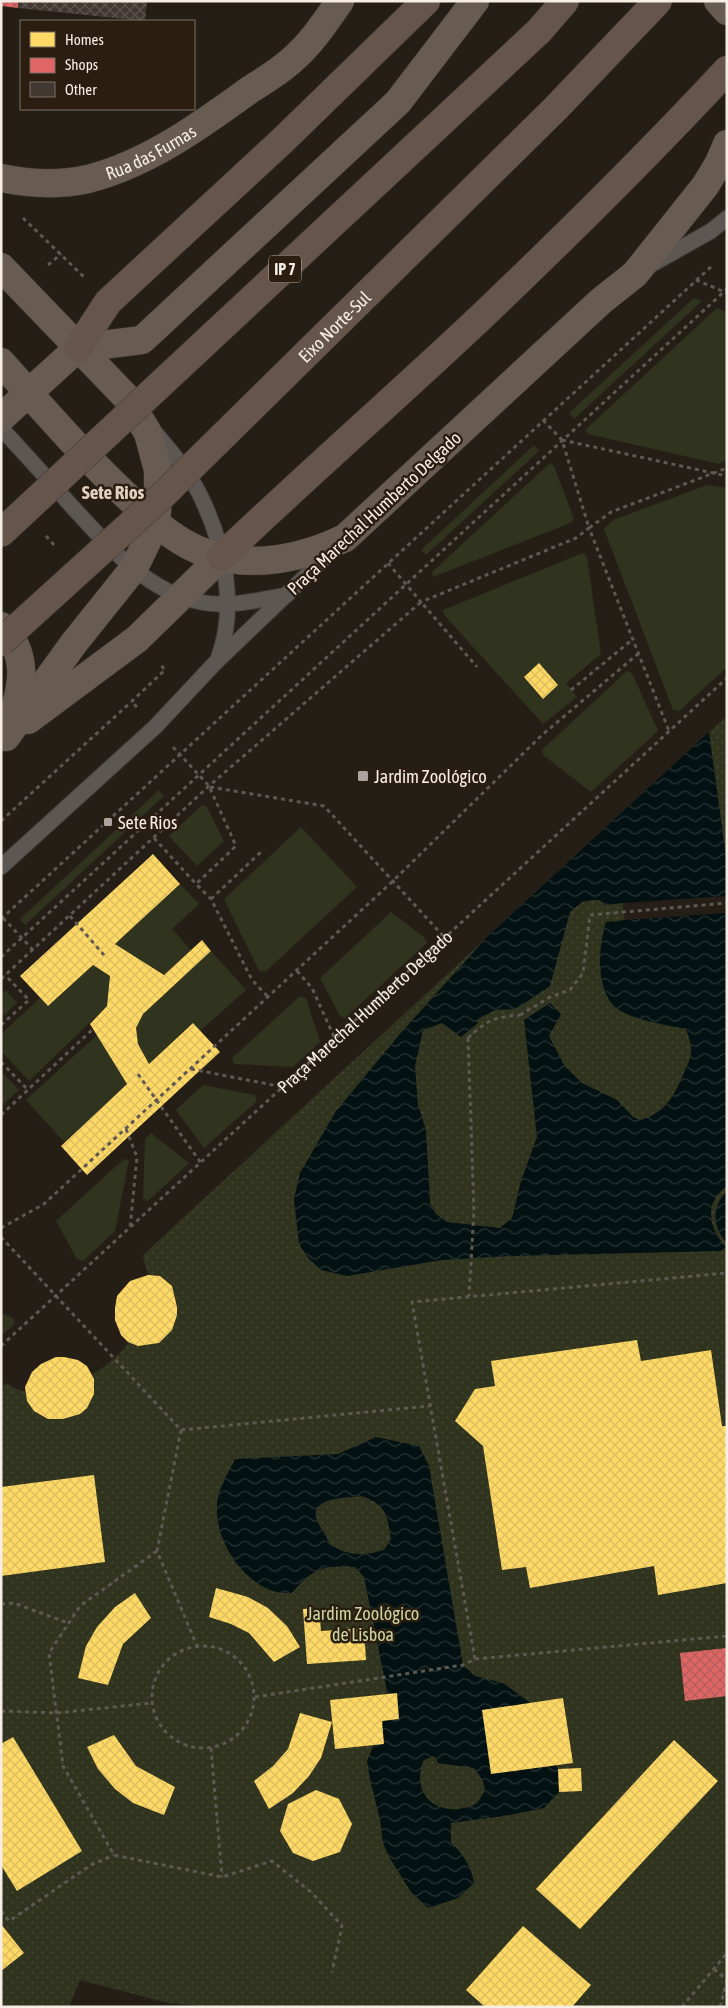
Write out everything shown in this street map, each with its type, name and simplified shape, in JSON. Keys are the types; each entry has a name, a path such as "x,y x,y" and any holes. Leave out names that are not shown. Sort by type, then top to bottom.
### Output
{"highway":[{"path":"78,348 108,302 282,141 426,1"},
{"name":"IP 7","path":"1,533 532,38 565,1"},
{"name":"Eixo Norte-Sul","path":"1,642 164,494 556,108 658,1"},
{"path":"221,557 295,486 478,320 636,167 727,70"}],"main road":[{"name":"Rua das Furnas","path":"3,179 48,183 88,179 132,163 170,143 292,60 322,27 340,1"},
{"path":"1,418 78,348 142,340 398,102 475,1"},
{"path":"718,1 727,11"},
{"name":"Praça Marechal Humberto Delgado","path":"345,538 601,302 635,274 705,186 727,144"},
{"path":"1,267 127,398 148,433 158,470 156,523 134,568 74,643 3,738"},
{"path":"1,362 101,473 156,523 189,546 221,557 263,562 289,559 316,552 345,538"},
{"path":"3,738 138,639 221,557"},
{"path":"1,626 14,642 22,667 18,698 3,738"}],"lane":[{"path":"635,274 711,231 727,218"},
{"path":"127,398 177,459 199,494 213,526 221,557 227,603 226,630 216,662"},
{"path":"1,428 109,546 157,585 180,596 201,602 227,603 287,595"},
{"name":"Praça Marechal Humberto Delgado","path":"1,866 155,727 216,662 345,538"}],"path":[{"path":"3,179 8,202 108,302"},
{"path":"33,950 2,919 715,263"},
{"path":"1,957 726,291 696,280"},
{"path":"543,420 562,440 589,528 669,731"},
{"path":"562,440 727,476"},
{"path":"1,979 209,786 421,602 576,538 610,512 727,468"},
{"path":"388,563 477,667"},
{"path":"571,690 633,638"},
{"path":"1,1228 44,1204 393,881 542,735 638,653"},
{"name":"Praça Marechal Humberto Delgado","path":"1,1346 727,678"},
{"path":"1,821 131,702"},
{"path":"209,786 324,806 445,938"},
{"path":"154,838 196,884"},
{"path":"211,899 263,850"},
{"path":"469,1296 474,1211 468,1038 480,1026 496,1017 520,1016 550,997 570,990 583,973 590,915 727,903"},
{"path":"70,916 104,954"},
{"path":"297,970 312,988 335,1039"},
{"path":"1,1026 29,1000 5,975"},
{"path":"1,1115 93,1029"},
{"path":"1,1062 28,1090"},
{"path":"190,1069 283,1087"},
{"path":"138,1074 201,1163"},
{"path":"126,1129 137,1157 130,1229"},
{"path":"1,1237 181,1430"},
{"path":"475,1660 412,1302 727,1273"},
{"path":"181,1430 429,1406"},
{"path":"181,1430 157,1551 196,1646"},
{"path":"114,1855 63,1766 49,1653 80,1606 157,1551"},
{"path":"1,1604 14,1603 68,1623"},
{"path":"255,1697 463,1665 475,1660 727,1636"},
{"path":"196,1646 214,1647 231,1653 244,1665 252,1680 255,1697 252,1713 245,1728 233,1739 218,1747 202,1749 184,1746 170,1737 159,1724 152,1703 152,1692 156,1675 166,1661 180,1651 196,1646"},
{"path":"1,1710 56,1713 152,1703"},
{"path":"211,1747 222,1876"},
{"path":"1,1911 9,1921 91,1865 114,1855 222,1876 272,1861 312,1892 342,1926 332,1972"},
{"path":"682,2007 727,1953"},
{"path":"714,1969 727,1980 720,2007"}],"green space":[{"path":"694,298 702,301 574,419 569,413"},
{"path":"717,308 727,312 727,460 719,464 588,434 585,430"},
{"path":"534,445 539,451 426,555 421,550"},
{"path":"550,463 554,466 574,519 570,523 433,577 432,572"},
{"path":"707,485 727,488 727,667 679,711 673,710 604,529 613,520"},
{"path":"583,553 587,557 601,654 566,683 577,697 543,724 445,616 443,610","holes":["539,664 543,699 524,677"]},
{"path":"627,671 632,673 658,731 591,792 543,755 542,750"},
{"name":"Jardim Zoológico de Lisboa","path":"727,716 727,2007 211,2007 168,2003 80,1980 69,2007 1,2007 1,1387 6,1383 19,1390 30,1392 62,1387 92,1374 118,1355 128,1343 134,1331 143,1303 148,1275 143,1259 144,1254"},
{"path":"159,790 164,796 25,925 20,919"},
{"path":"202,805 207,807 224,841 197,866 169,836"},
{"path":"301,827 357,887 265,972 259,971 224,899"},
{"path":"180,884 199,904 172,929 191,950 164,975 115,944"},
{"path":"391,912 425,938 427,943 345,1018 340,1016 320,978"},
{"path":"211,951 246,990 200,1031 192,1023 149,1064 136,1038 136,1028 139,1020 157,999"},
{"path":"93,965 110,976 107,1006 29,1081 1,1051 1,1034 40,998 48,1006"},
{"path":"6,990 17,1003 1,1018 1,994"},
{"path":"300,996 306,998 320,1042 293,1067 234,1064 232,1058"},
{"path":"97,1035 127,1084 64,1142 26,1100"},
{"path":"1,1071 19,1090 1,1106"},
{"path":"203,1085 255,1095 257,1101 204,1148 176,1110"},
{"path":"151,1133 189,1163 148,1201 143,1198 145,1139"},
{"path":"124,1159 129,1160 115,1231 83,1261 77,1259 56,1221"},
{"path":"1,1313 13,1318 15,1324 1,1336"}],"water":[{"path":"709,732 727,864 727,1186 714,1200 711,1216 716,1232 726,1247 721,1251 511,1256 442,1260 347,1276 321,1270 308,1258 299,1244 294,1199 300,1173 336,1111 399,1035 488,936","holes":["600,900 605,905 623,903 625,920 606,922 600,953 600,965 603,987 607,997 619,1010 636,1018 686,1029 691,1055 680,1083 668,1103 656,1113 641,1120 633,1117 617,1100 582,1083 564,1065 549,1036 561,1014 550,1003 524,1020 537,1137 521,1181 512,1218 500,1228 447,1222 436,1214 430,1203 426,1130 418,1105 415,1066 423,1030 442,1023 461,1037 478,1023 477,1020 495,1010 516,1009 550,986 570,912 582,902"]},
{"path":"727,1191 727,1243 718,1230 715,1217 718,1204"},
{"path":"376,1437 419,1446 429,1466 463,1665 475,1676 503,1683 529,1702 543,1730 558,1769 559,1792 544,1808 504,1816 451,1823 451,1842 466,1861 474,1883 458,1898 428,1908 411,1892 389,1857 383,1843 380,1820 370,1779 367,1761 390,1706 364,1577 355,1567 327,1568 313,1573 306,1578 292,1593 273,1591 261,1586 241,1568 225,1545 220,1532 217,1506 219,1494 235,1459 338,1454","holes":["361,1496 376,1503 384,1511 391,1539 384,1550 364,1554 344,1552 330,1543 318,1524 316,1511 323,1503 336,1499","434,1756 438,1763 474,1768 482,1779 485,1789 477,1803 465,1808 447,1809 431,1802 425,1795 420,1779 424,1760"]}],"pier":[{"path":"727,896 727,913 625,920 623,903"}],"building: Homes":[{"path":"539,663 558,685 543,699 524,677"},
{"path":"153,854 180,884 115,944 164,975 202,940 211,951 143,1014 136,1028 138,1044 149,1064 193,1023 220,1052 87,1175 61,1146 127,1084 90,1024 107,1006 110,976 93,965 48,1006 20,976"},
{"path":"148,1275 160,1276 172,1286 177,1315 172,1330 159,1343 138,1346 128,1342 121,1335 115,1320 115,1308 117,1296 130,1281"},
{"path":"637,1340 641,1361 711,1350 722,1426 727,1426 727,1583 658,1595 654,1566 530,1588 526,1567 502,1570 483,1446 455,1421 475,1389 495,1386 491,1361"},
{"path":"56,1357 78,1360 87,1366 94,1379 94,1394 87,1408 80,1414 63,1419 48,1419 34,1411 27,1401 25,1387 32,1372 41,1364"},
{"path":"94,1475 105,1562 1,1576 1,1487"},
{"path":"216,1588 248,1597 268,1608 287,1626 300,1647 274,1662 249,1633 231,1624 209,1617"},
{"path":"135,1593 151,1618 123,1644 108,1685 78,1678 86,1646 97,1627 115,1607"},
{"path":"319,1608 321,1631 364,1628 366,1660 307,1664 303,1609"},
{"path":"397,1693 399,1719 382,1721 384,1744 335,1749 330,1700"},
{"path":"563,1698 573,1763 491,1774 482,1710"},
{"path":"300,1713 332,1722 321,1758 309,1776 293,1793 269,1809 254,1781 273,1766 288,1749"},
{"path":"114,1735 136,1766 175,1787 164,1815 133,1803 115,1789 98,1769 87,1747"},
{"path":"13,1737 82,1851 17,1891 1,1865 1,1744"},
{"path":"674,1740 718,1781 580,1929 536,1889"},
{"path":"581,1768 582,1791 559,1792 558,1769"},
{"path":"316,1790 339,1799 352,1824 340,1852 313,1861 293,1853 280,1831 288,1804"},
{"path":"1,1924 24,1953 1,1971"},
{"path":"523,1926 591,1985 572,2007 485,2007 466,1990"}],"building: Shops":[{"path":"1,1 18,1 18,8 1,6"},
{"path":"727,1648 727,1696 685,1701 680,1653"}],"building: Other":[{"path":"18,1 147,1 145,20 18,8"}],"place":[{"name":"Jardim Zoológico","path":"363,776"},
{"name":"Sete Rios","path":"108,822"}],"district":[{"name":"Sete Rios","path":"113,492"}]}
